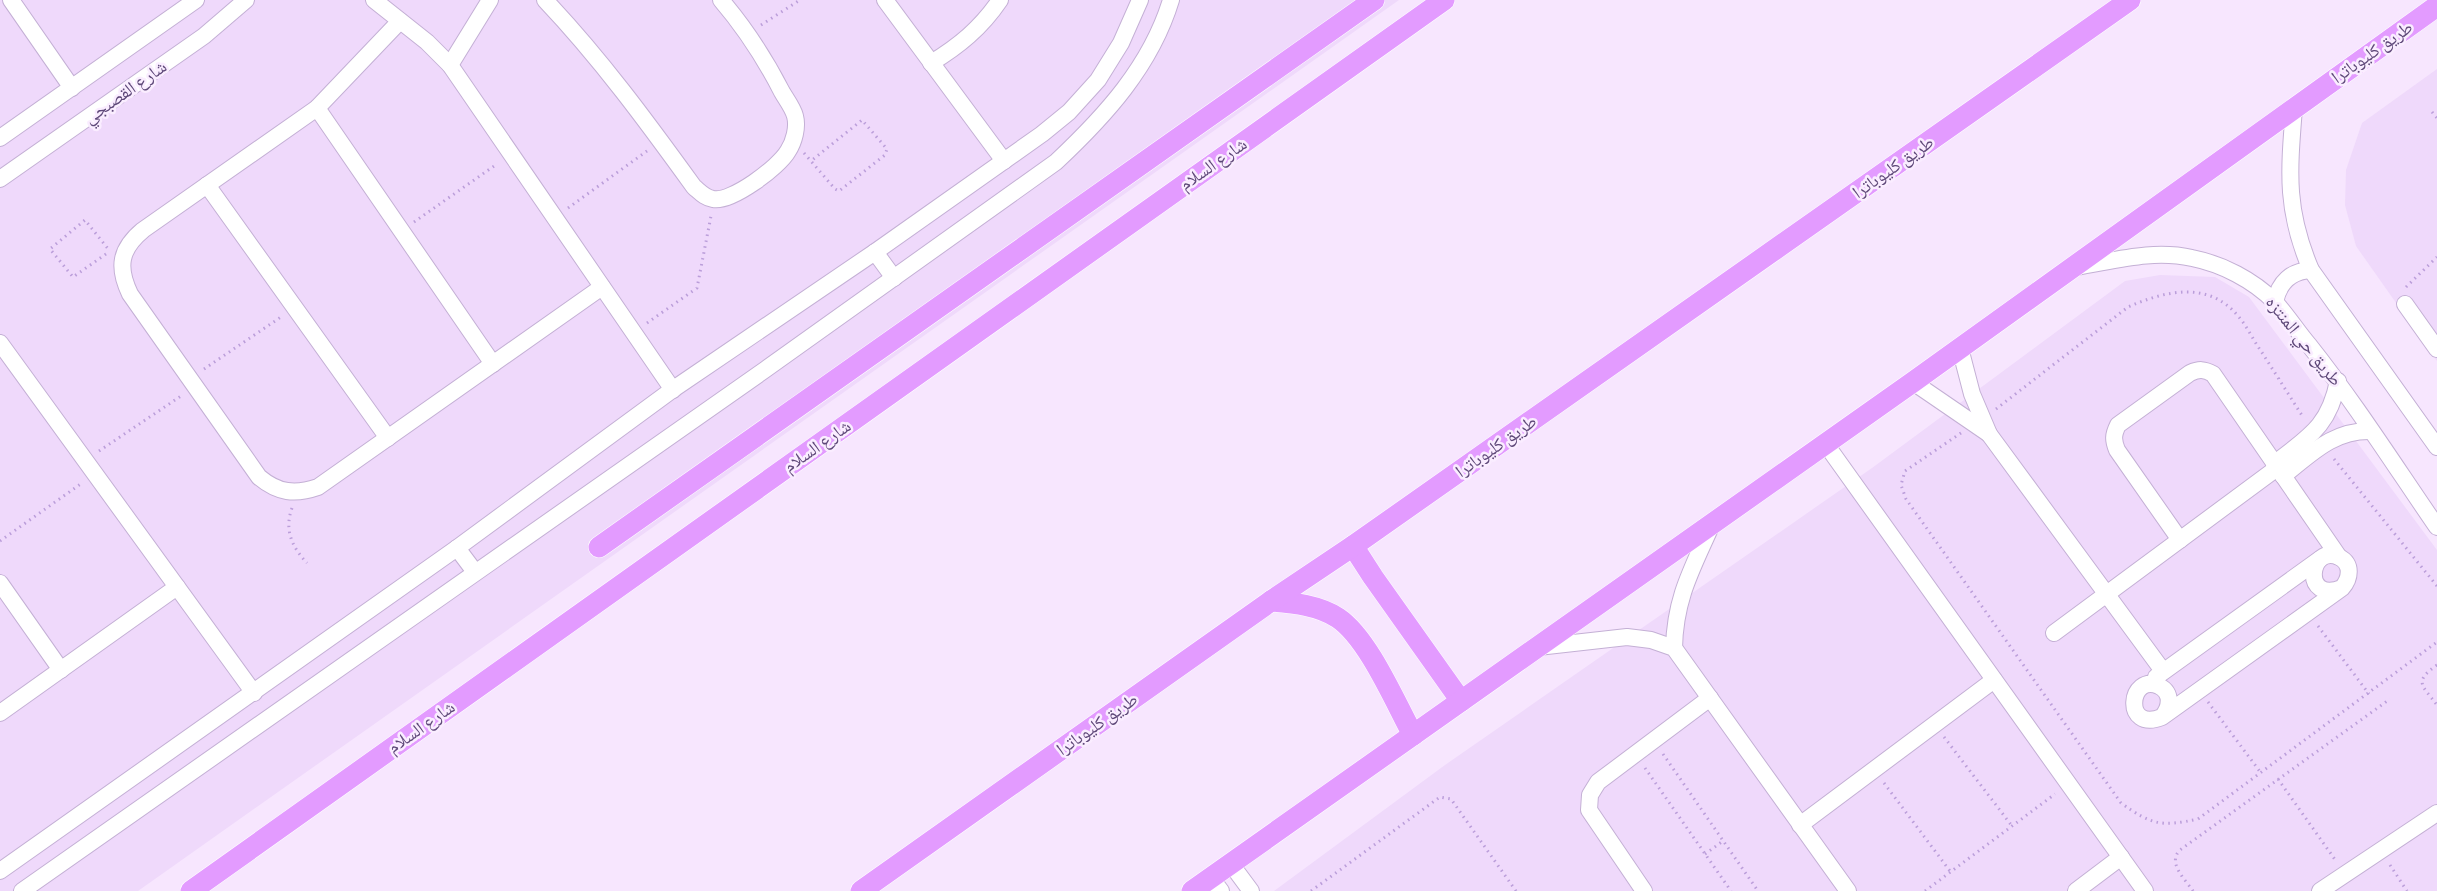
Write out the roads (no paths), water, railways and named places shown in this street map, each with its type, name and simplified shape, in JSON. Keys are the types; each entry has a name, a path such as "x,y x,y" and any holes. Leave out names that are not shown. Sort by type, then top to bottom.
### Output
{"main road":[{"path":"599,547 1374,0"},
{"name":"شارع السلام","path":"191,891 1444,0"},
{"name":"طريق كليوباترا","path":"861,891 2130,0"},
{"name":"طريق كليوباترا","path":"1192,891 1216,884 1231,864 1913,382 2437,6"},
{"path":"1353,546 1373,578 1461,701"},
{"path":"1271,601 1308,606 1324,611 1338,618 1351,630 1365,647 1413,735"}],"street":[{"path":"10,0 72,88"},
{"name":"شارع القصبجي","path":"0,138 196,0"},
{"name":"شارع القصبجي","path":"0,179 204,36 246,0"},
{"path":"374,0 427,42 450,65 673,390"},
{"path":"450,65 490,0"},
{"path":"545,0 575,32 661,141 694,187 702,195 714,199 725,199 736,194 780,162 793,140 795,115 763,56 722,0"},
{"path":"885,0 1004,161"},
{"path":"931,63 953,50 973,33 1000,0"},
{"path":"0,871 457,548 673,390 875,252 1069,112 1098,80 1121,43 1140,0"},
{"path":"22,891 1056,162 1091,129 1122,94 1148,54 1171,0"},
{"path":"400,21 317,108 132,239 124,252 122,266 124,281 130,294 259,477 271,487 287,492 303,492 318,487 602,287"},
{"path":"317,108 493,364"},
{"path":"2294,108 2289,158 2291,204 2295,227 2311,270 2437,447"},
{"path":"207,185 388,438"},
{"path":"875,252 894,278"},
{"name":"طريق حي المنتزه","path":"2072,267 2152,254 2210,262 2245,278 2275,302 2338,381 2437,527"},
{"path":"2275,302 2280,285 2286,278 2294,273 2311,270"},
{"path":"2405,304 2437,349"},
{"path":"0,343 254,693"},
{"path":"1960,348 1972,394 1989,434 2163,671"},
{"path":"2180,540 2117,450 2114,433 2118,426 2190,373 2206,370 2213,374 2339,557 2346,563 2349,572 2348,581 2308,613 2162,717 2153,721 2144,719 2136,713 2133,704 2135,695 2141,688 2321,559 2330,555 2339,557"},
{"path":"2278,469 2321,426 2332,405 2338,381"},
{"path":"1913,382 1989,434"},
{"path":"2054,633 2278,469 2330,439 2350,432 2371,431"},
{"path":"1825,443 2145,891"},
{"path":"1674,648 1674,623 1679,599 1713,522"},
{"path":"457,548 475,572"},
{"path":"2321,559 2315,566 2313,575 2316,584 2324,590 2333,592 2342,588"},
{"path":"0,583 61,670"},
{"path":"0,713 177,587"},
{"path":"1536,648 1626,637 1651,640 1674,648 1848,891"},
{"path":"1800,825 1994,680"},
{"path":"2141,688 2150,684 2159,686 2166,692 2169,701 2168,710 2162,717"},
{"path":"1644,891 1589,810 1590,795 1598,782 1710,698"},
{"path":"2320,891 2437,813"},
{"path":"2076,891 2121,857"},
{"path":"1231,864 1251,891"}]}
